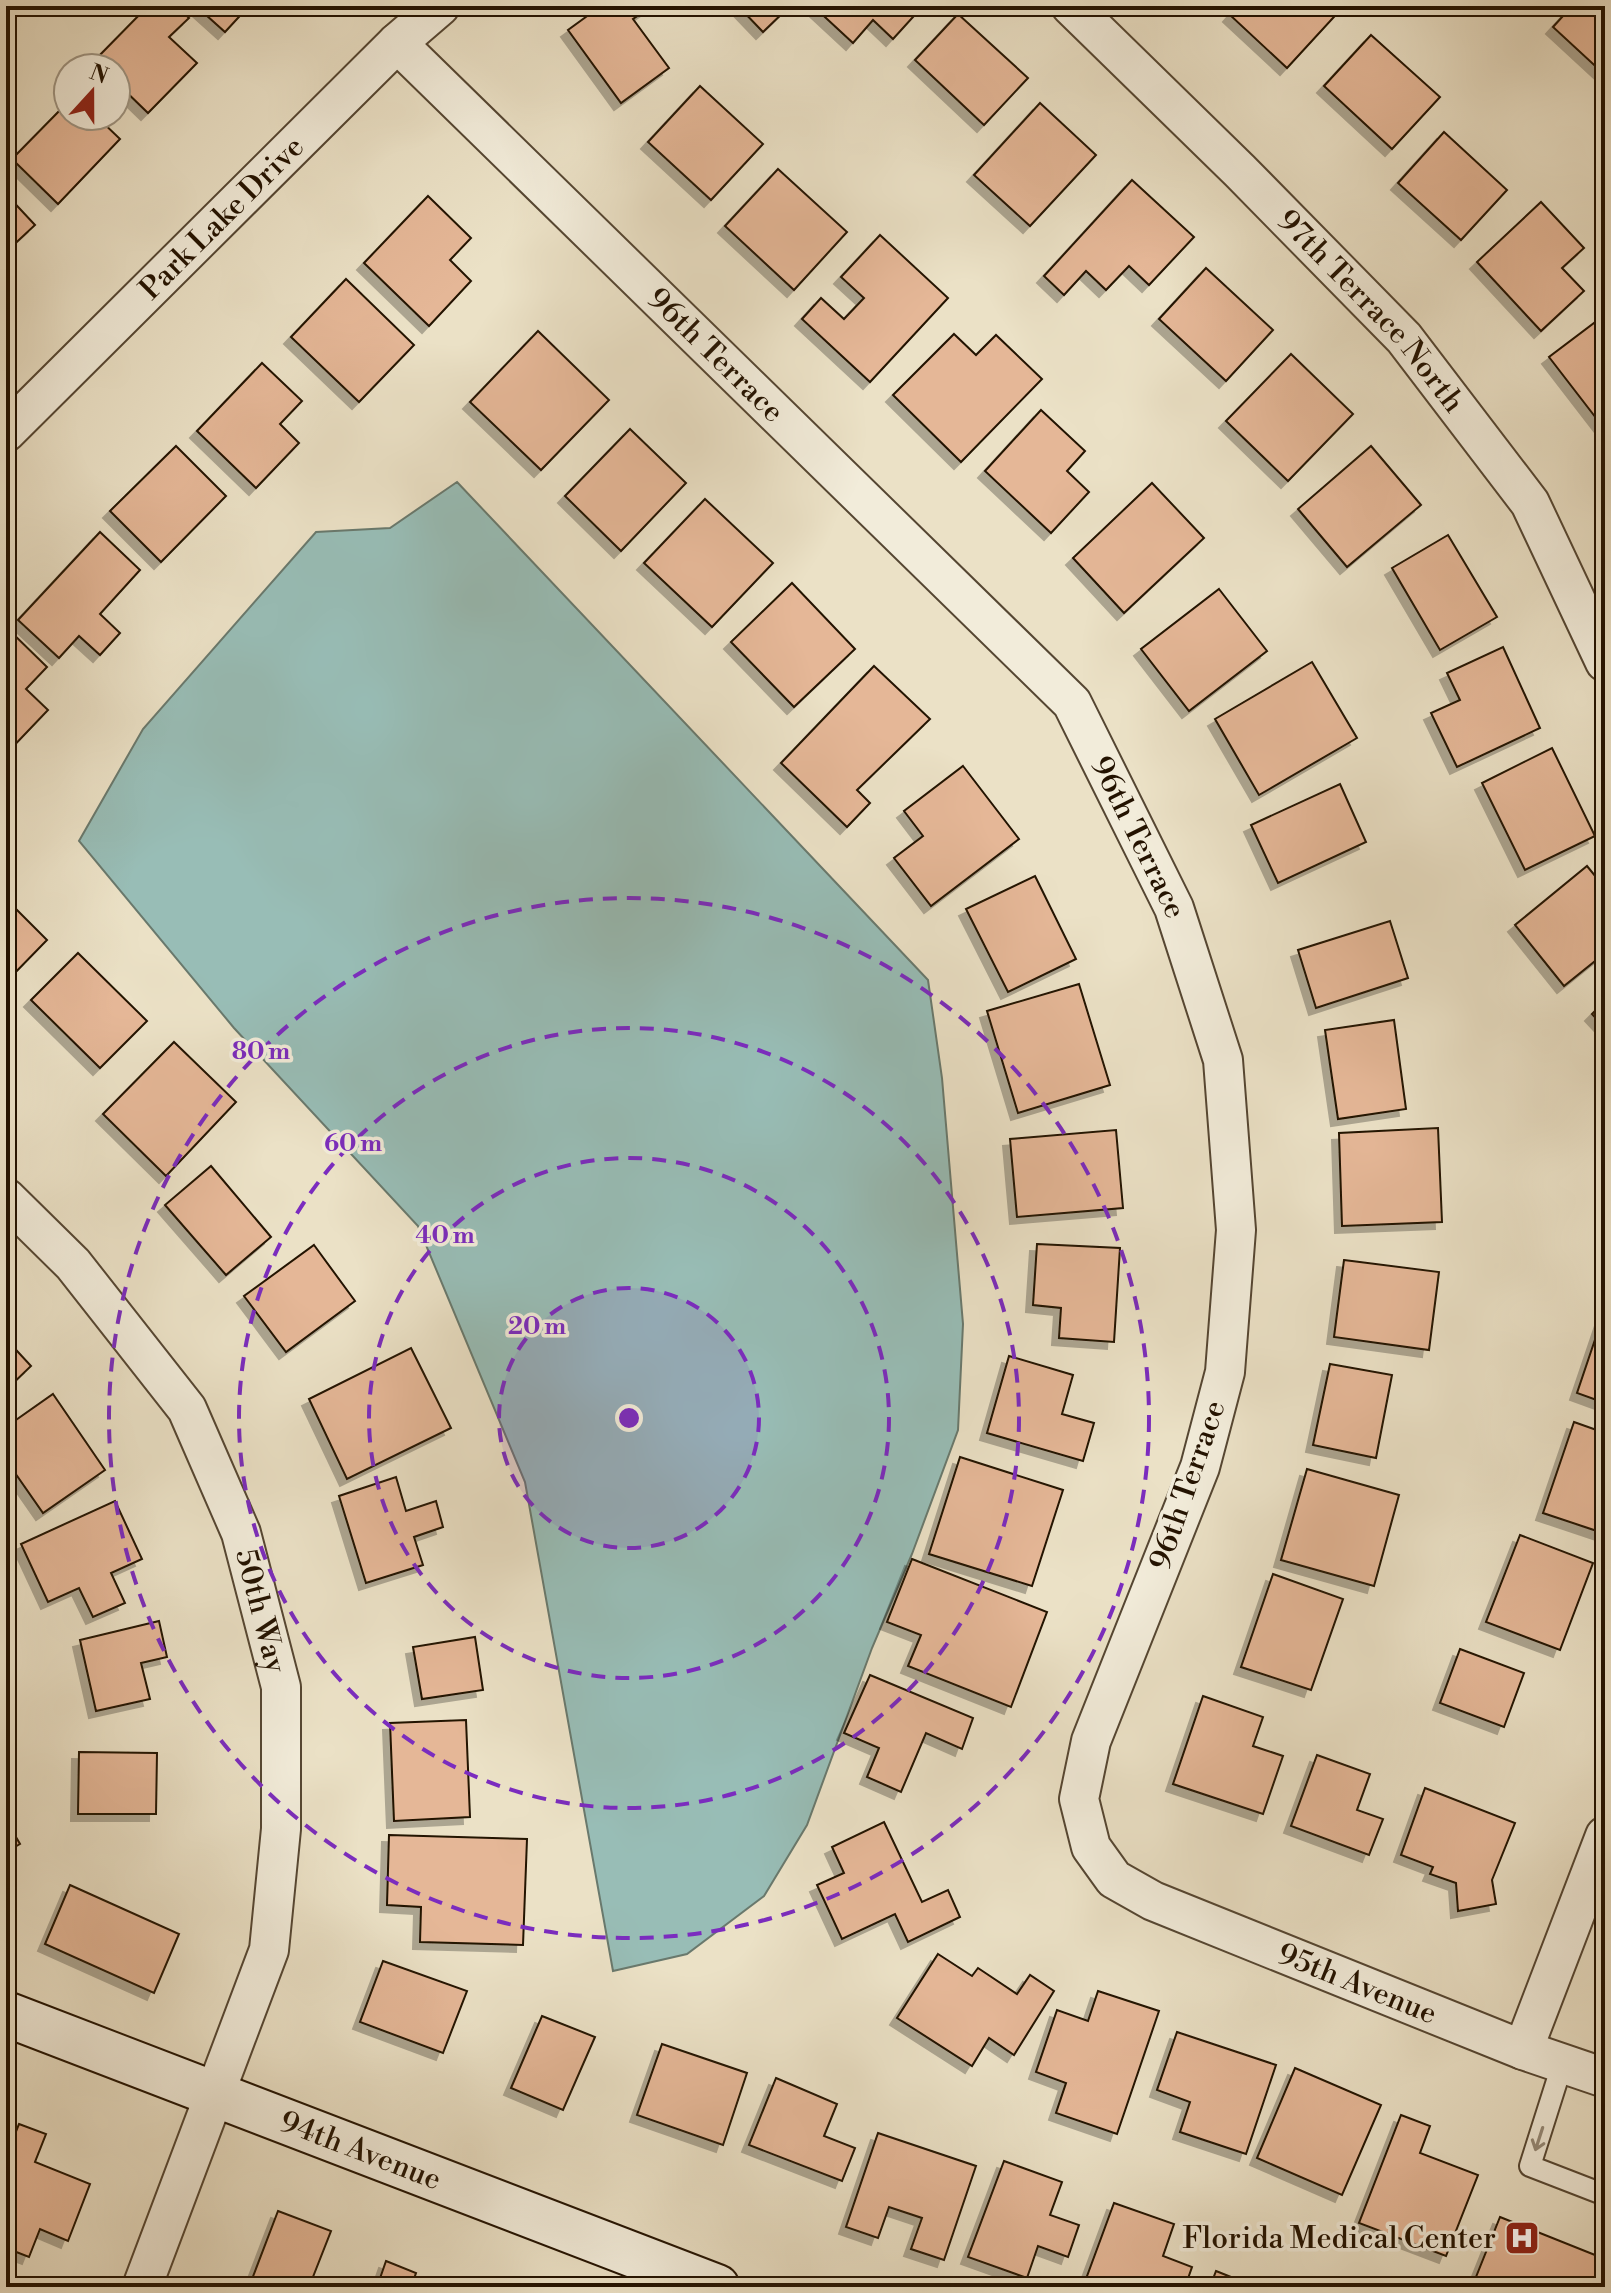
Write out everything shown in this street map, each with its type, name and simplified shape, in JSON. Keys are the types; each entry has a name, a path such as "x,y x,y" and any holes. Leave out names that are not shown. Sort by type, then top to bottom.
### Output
{"street":[{"name":"Park Lake Drive","path":"6,432 397,43 440,6"},
{"name":"97th Terrace North","path":"1071,6 1240,171 1404,338 1530,503 1605,662"},
{"name":"96th Terrace","path":"397,43 1072,703 1174,908 1223,1060 1236,1230 1225,1372 1203,1453 1091,1741 1079,1799 1091,1847 1114,1879"},
{"name":"50th Way","path":"6,1198 73,1264 187,1409 241,1533 281,1687 281,1829 269,1950 142,2287"},
{"path":"1523,2050 1605,1836"},
{"name":"95th Avenue","path":"1114,1879 1153,1901 1523,2050 1605,2078"},
{"name":"94th Avenue","path":"6,2014 717,2287"}],"lane":[{"path":"1562,2065 1530,2166 1605,2195"}],"water":[{"path":"457,482 928,980 942,1078 963,1324 958,1430 912,1554 872,1648 807,1825 764,1896 687,1954 613,1971 525,1482 418,1226 234,1028 79,841 143,729 316,532 390,528"}],"building":[{"path":"148,6 177,6 189,18 169,37 197,63 148,113 132,98 132,52 103,52"},
{"path":"196,6 249,6 225,32"},
{"path":"601,6 652,6 633,19 669,68 621,103 568,30"},
{"path":"738,6 790,6 763,32"},
{"path":"813,6 923,6 893,39 873,20 853,43"},
{"path":"1238,6 1344,6 1287,68 1230,15"},
{"path":"1572,6 1605,6 1605,75 1553,27"},
{"path":"958,14 1028,78 984,125 915,60"},
{"path":"1371,35 1440,97 1392,149 1324,86"},
{"path":"700,86 763,144 711,200 648,142"},
{"path":"1040,103 1096,155 1030,226 974,175"},
{"path":"52,118 52,132 113,132 120,139 58,204 12,159"},
{"path":"1444,132 1507,190 1461,240 1398,183"},
{"path":"778,169 847,232 794,290 725,226"},
{"path":"1132,180 1194,237 1149,285 1129,266 1106,290 1086,271 1064,295 1044,276"},
{"path":"6,194 35,225 6,252"},
{"path":"428,196 471,238 450,260 471,281 429,326 364,263"},
{"path":"1541,202 1584,248 1562,268 1584,291 1541,331 1477,262"},
{"path":"880,235 948,298 870,382 802,319 821,298 844,319 864,298 841,277"},
{"path":"1206,268 1273,330 1226,381 1159,319"},
{"path":"346,279 414,345 359,402 291,337"},
{"path":"1602,317 1605,321 1603,427 1549,357"},
{"path":"538,331 609,400 541,470 470,402"},
{"path":"954,334 976,355 996,335 1042,379 961,462 893,395"},
{"path":"1291,354 1353,414 1288,481 1226,421"},
{"path":"262,363 302,401 280,424 299,443 256,488 197,431"},
{"path":"1041,410 1085,451 1067,471 1089,492 1051,533 985,471"},
{"path":"630,429 686,483 621,551 565,496"},
{"path":"176,446 226,496 161,562 110,511"},
{"path":"1371,446 1421,505 1347,567 1298,509"},
{"path":"1152,483 1204,538 1124,613 1073,558"},
{"path":"705,499 773,563 712,627 644,563"},
{"path":"100,532 140,570 100,614 120,633 100,655 79,636 59,658 18,620"},
{"path":"1448,535 1497,617 1440,650 1392,568"},
{"path":"792,583 855,649 794,707 731,642"},
{"path":"1219,589 1267,651 1189,711 1141,649"},
{"path":"6,627 47,667 26,689 48,710 6,754"},
{"path":"1503,647 1540,728 1457,767 1431,713 1460,700 1447,673"},
{"path":"1312,662 1357,738 1259,795 1215,719"},
{"path":"874,666 930,719 857,790 870,803 847,827 781,763"},
{"path":"1552,748 1595,836 1525,870 1482,783"},
{"path":"963,766 1019,839 931,906 894,858 923,836 904,811"},
{"path":"1340,784 1366,842 1278,883 1251,825"},
{"path":"1587,866 1605,888 1605,953 1564,986 1515,925"},
{"path":"1035,876 1076,959 1008,992 966,909"},
{"path":"6,899 47,940 6,982"},
{"path":"1390,921 1408,978 1316,1008 1298,950"},
{"path":"78,953 147,1021 100,1068 31,1000"},
{"path":"1079,984 1110,1085 1018,1113 987,1011"},
{"path":"1605,1001 1605,1028 1592,1014"},
{"path":"1394,1020 1406,1109 1338,1119 1325,1030"},
{"path":"174,1042 236,1102 166,1176 103,1114"},
{"path":"1438,1128 1442,1222 1342,1226 1339,1133"},
{"path":"1116,1130 1123,1208 1017,1217 1010,1139"},
{"path":"211,1166 271,1237 226,1275 165,1205"},
{"path":"1037,1244 1120,1248 1114,1342 1059,1338 1061,1308 1033,1305"},
{"path":"314,1245 355,1301 286,1352 244,1296"},
{"path":"1344,1260 1439,1272 1429,1350 1334,1337"},
{"path":"1605,1310 1605,1403 1577,1393"},
{"path":"6,1339 31,1366 6,1390"},
{"path":"411,1348 451,1428 347,1479 309,1399"},
{"path":"1009,1356 1073,1375 1062,1414 1094,1423 1083,1461 987,1433"},
{"path":"1330,1364 1392,1375 1376,1458 1313,1445"},
{"path":"53,1394 105,1470 43,1513 6,1460 6,1427"},
{"path":"1574,1422 1605,1433 1603,1533 1543,1513"},
{"path":"960,1457 1063,1490 1032,1586 929,1554"},
{"path":"1307,1469 1399,1495 1374,1586 1281,1560"},
{"path":"396,1477 406,1511 436,1501 443,1527 414,1537 423,1565 366,1583 339,1496"},
{"path":"115,1501 142,1559 111,1573 125,1603 93,1617 79,1588 48,1602 21,1544"},
{"path":"1520,1535 1593,1563 1560,1650 1486,1622"},
{"path":"912,1559 1047,1612 1011,1707 908,1666 921,1635 887,1622"},
{"path":"1273,1574 1343,1599 1311,1690 1241,1667"},
{"path":"159,1621 167,1657 141,1663 150,1699 96,1711 80,1640"},
{"path":"475,1637 483,1690 422,1699 413,1647"},
{"path":"1460,1649 1524,1673 1504,1727 1440,1703"},
{"path":"870,1675 973,1718 962,1749 926,1733 901,1792 867,1777 879,1748 844,1733"},
{"path":"1203,1696 1263,1717 1253,1746 1283,1756 1263,1814 1173,1784"},
{"path":"466,1720 470,1817 394,1821 390,1723"},
{"path":"79,1752 157,1753 156,1814 78,1814"},
{"path":"1317,1755 1370,1774 1357,1810 1383,1819 1369,1855 1291,1826"},
{"path":"1425,1788 1515,1823 1492,1880 1496,1904 1458,1911 1456,1883 1430,1874 1433,1867 1401,1855"},
{"path":"6,1820 20,1844 6,1852"},
{"path":"884,1822 922,1902 948,1890 960,1917 908,1942 895,1914 842,1939 817,1885 844,1873 832,1847"},
{"path":"389,1835 527,1839 523,1945 420,1942 421,1907 387,1905"},
{"path":"70,1885 179,1934 154,1993 45,1944"},
{"path":"938,1954 972,1976 978,1968 1017,1994 1030,1975 1054,1991 1014,2055 989,2038 972,2066 897,2018"},
{"path":"383,1961 467,1991 443,2053 360,2022"},
{"path":"1098,1991 1159,2011 1117,2134 1056,2113 1066,2083 1036,2072 1057,2010 1088,2021"},
{"path":"542,2016 595,2037 563,2110 511,2088"},
{"path":"1177,2032 1276,2065 1246,2154 1180,2132 1190,2102 1157,2090"},
{"path":"662,2044 747,2073 723,2145 637,2115"},
{"path":"1295,2068 1381,2105 1342,2195 1257,2158"},
{"path":"776,2078 837,2104 824,2136 855,2148 842,2181 749,2145"},
{"path":"1401,2115 1430,2126 1420,2153 1478,2175 1446,2256 1359,2223"},
{"path":"19,2124 46,2134 35,2162 90,2184 68,2241 40,2229 29,2257 6,2248 6,2235 13,2218 6,2216 6,2156"},
{"path":"878,2133 976,2166 944,2260 911,2249 922,2218 889,2207 878,2238 846,2227"},
{"path":"1004,2161 1062,2182 1050,2215 1079,2225 1068,2257 1038,2246 1027,2278 968,2257"},
{"path":"1114,2203 1174,2224 1163,2256 1192,2267 1185,2287 1083,2287"},
{"path":"278,2211 331,2231 309,2287 249,2287"},
{"name":"Florida Medical Center","path":"1500,2217 1605,2259 1605,2287 1472,2287"},
{"path":"386,2261 416,2273 411,2287 377,2287"},
{"path":"1216,2271 1256,2287 1210,2287"}],"place":[{"name":"Florida Medical Center","path":"1522,2238"}]}
